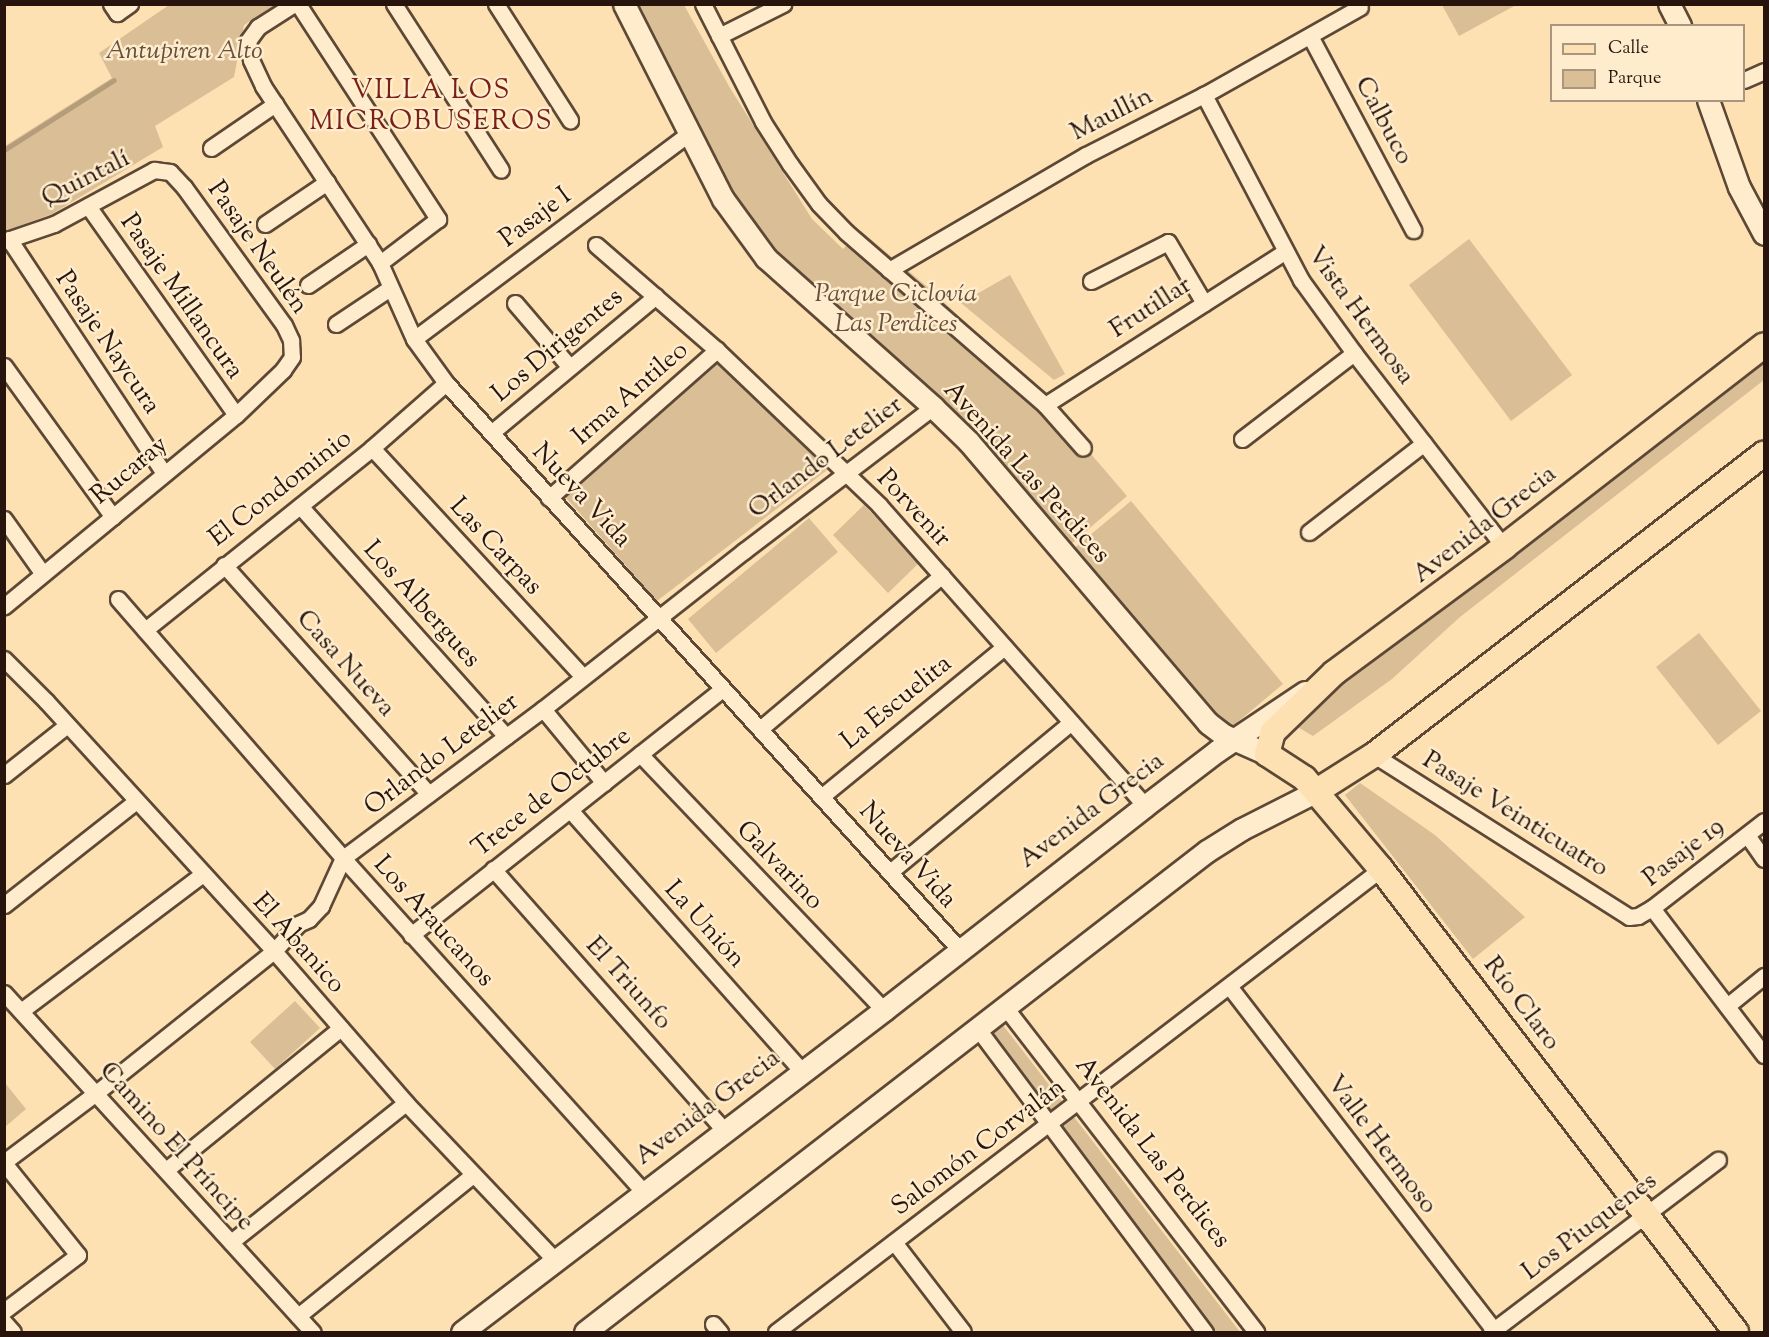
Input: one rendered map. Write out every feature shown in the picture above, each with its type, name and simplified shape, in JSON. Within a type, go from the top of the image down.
[{"type":"main road","name":"Avenida Las Perdices","points":[[624,4],[723,199],[766,258],[933,406],[968,441],[1194,709],[1214,729],[1234,740]]},
{"type":"main road","points":[[1709,102],[1739,187],[1764,234]]},
{"type":"main road","name":"Avenida Grecia","points":[[462,1332],[884,1010],[959,949],[1145,806],[1234,740],[1334,673],[1504,547],[1764,345]]},
{"type":"main road","points":[[585,1332],[1207,851],[1242,829],[1317,791],[1374,755],[1764,454]]},
{"type":"main road","points":[[1267,754],[1273,732],[1334,673]]},
{"type":"main road","name":"Río Claro","points":[[1234,740],[1267,754],[1296,771],[1317,791],[1382,869],[1736,1332]]},
{"type":"street","name":"Nueva Vida","points":[[296,4],[258,27],[248,41],[251,60],[275,104],[380,263],[414,339],[446,383],[959,949]]},
{"type":"street","points":[[296,4],[438,219],[380,263]]},
{"type":"street","points":[[394,4],[501,170]]},
{"type":"street","points":[[496,4],[570,120]]},
{"type":"street","points":[[703,4],[776,144],[804,184],[838,224],[1045,405],[1083,448]]},
{"type":"street","points":[[719,36],[783,4]]},
{"type":"street","name":"Maullín","points":[[889,270],[1117,137],[1204,95],[1360,8]]},
{"type":"street","name":"Calbuco","points":[[1311,36],[1413,230]]},
{"type":"street","points":[[1745,79],[1764,71]]},
{"type":"street","name":"Vista Hermosa","points":[[1204,95],[1284,252],[1301,280],[1354,353],[1504,547]]},
{"type":"street","points":[[211,148],[275,104]]},
{"type":"street","name":"Pasaje I","points":[[414,339],[688,134]]},
{"type":"street","name":"Quintalí","points":[[7,240],[54,224],[154,170],[170,172],[184,187]]},
{"type":"street","points":[[265,224],[327,182]]},
{"type":"street","name":"Pasaje Neulén","points":[[184,187],[284,325],[291,340],[292,357],[284,370]]},
{"type":"street","name":"Pasaje Millancura","points":[[88,206],[236,415]]},
{"type":"street","name":"Pasaje Naycura","points":[[7,240],[164,473]]},
{"type":"street","points":[[1091,281],[1168,242],[1204,303]]},
{"type":"street","points":[[308,285],[368,244]]},
{"type":"street","name":"Porvenir","points":[[596,245],[717,350],[879,505],[1145,806]]},
{"type":"street","name":"Frutillar","points":[[1045,405],[1284,252]]},
{"type":"street","points":[[336,324],[390,288]]},
{"type":"street","name":"Los Dirigentes","points":[[491,433],[656,296]]},
{"type":"street","points":[[515,303],[569,366]]},
{"type":"street","name":"Irma Antileo","points":[[549,498],[717,350]]},
{"type":"street","points":[[1242,439],[1354,353]]},
{"type":"street","points":[[4,366],[113,517]]},
{"type":"street","name":"Rucaray","points":[[4,606],[236,415],[284,370]]},
{"type":"street","name":"El Condominio","points":[[145,630],[372,448],[446,383]]},
{"type":"street","name":"Orlando Letelier","points":[[4,1163],[274,951],[298,924],[309,919],[321,906],[343,858],[543,709],[933,406]]},
{"type":"street","points":[[1309,532],[1424,443]]},
{"type":"street","name":"Las Carpas","points":[[372,448],[583,677]]},
{"type":"street","name":"Los Albergues","points":[[300,506],[506,736]]},
{"type":"street","points":[[4,519],[43,574]]},
{"type":"street","name":"Casa Nueva","points":[[224,565],[429,794]]},
{"type":"street","points":[[760,729],[942,575]]},
{"type":"street","name":"Los Araucanos","points":[[118,599],[411,935],[645,1193]]},
{"type":"street","name":"La Escuelita","points":[[821,797],[1004,647]]},
{"type":"street","name":"El Abanico","points":[[4,659],[274,951],[406,1103],[556,1261]]},
{"type":"street","name":"Trece de Octubre","points":[[411,935],[722,689]]},
{"type":"street","points":[[543,709],[604,783]]},
{"type":"street","points":[[890,872],[1071,722]]},
{"type":"street","points":[[4,775],[67,725]]},
{"type":"street","name":"Galvarino","points":[[640,754],[884,1010]]},
{"type":"street","name":"Pasaje Veinticuatro","points":[[1374,755],[1629,916]]},
{"type":"street","points":[[4,905],[136,801]]},
{"type":"street","name":"La Unión","points":[[570,810],[802,1072]]},
{"type":"street","name":"Pasaje 19","points":[[1629,916],[1638,916],[1652,908],[1764,821]]},
{"type":"street","points":[[1746,835],[1764,859]]},
{"type":"street","name":"El Triunfo","points":[[493,869],[725,1131]]},
{"type":"street","name":"Salomón Corvalán","points":[[776,1332],[1382,869]]},
{"type":"street","points":[[21,1011],[203,874]]},
{"type":"street","points":[[1652,908],[1764,1055]]},
{"type":"street","points":[[1727,1006],[1764,976]]},
{"type":"street","name":"Valle Hermoso","points":[[1229,986],[1493,1332]]},
{"type":"street","name":"Camino El Príncipe","points":[[4,993],[313,1332]]},
{"type":"street","name":"Avenida Las Perdices","points":[[1005,1007],[1256,1332]]},
{"type":"street","points":[[166,1170],[341,1028]]},
{"type":"street","points":[[978,1029],[1205,1332]]},
{"type":"street","points":[[231,1242],[406,1103]]},
{"type":"street","name":"Los Piuquenes","points":[[1493,1332],[1718,1160]]},
{"type":"street","points":[[4,1163],[78,1255],[4,1311]]},
{"type":"street","points":[[298,1316],[473,1175]]},
{"type":"street","points":[[894,1242],[963,1332]]},
{"type":"street","points":[[4,1322],[13,1332]]},
{"type":"green space","points":[[1516,4],[1459,36],[1442,5]]},
{"type":"green space","name":"Antupiren Alto","points":[[169,5],[275,5],[244,25],[234,77],[155,126],[163,147],[52,214],[5,231],[5,146],[112,78],[99,53]]},
{"type":"green space","name":"Parque Ciclovía Las Perdices","points":[[633,5],[684,5],[730,88],[812,219],[843,249],[861,231],[931,290],[1030,383],[1127,496],[1070,545],[782,263],[725,200]]},
{"type":"green space","points":[[1469,239],[1572,375],[1511,421],[1409,285]]},
{"type":"green space","points":[[1010,275],[1065,374],[1054,380],[961,303]]},
{"type":"green space","points":[[1764,360],[1764,380],[1460,617],[1392,679],[1313,736],[1294,725],[1297,714]]},
{"type":"green space","points":[[717,361],[827,470],[657,601],[561,492]]},
{"type":"green space","points":[[1131,501],[1283,684],[1228,730],[1072,550]]},
{"type":"green space","points":[[864,505],[919,563],[888,593],[833,535]]},
{"type":"green space","points":[[809,518],[838,552],[716,653],[688,619]]},
{"type":"green space","points":[[1699,633],[1761,711],[1718,745],[1656,667]]},
{"type":"green space","points":[[1360,783],[1435,835],[1525,917],[1473,959],[1345,795]]},
{"type":"green space","points":[[295,1001],[320,1028],[275,1069],[250,1042]]},
{"type":"green space","points":[[1002,1024],[1240,1332],[1214,1332],[984,1036]]},
{"type":"green space","points":[[5,1083],[26,1109],[4,1127]]},
{"type":"waterway","points":[[4,150],[114,80]]},
{"type":"district","name":"VILLA LOS MICROBUSEROS","points":[[431,106]]}]
